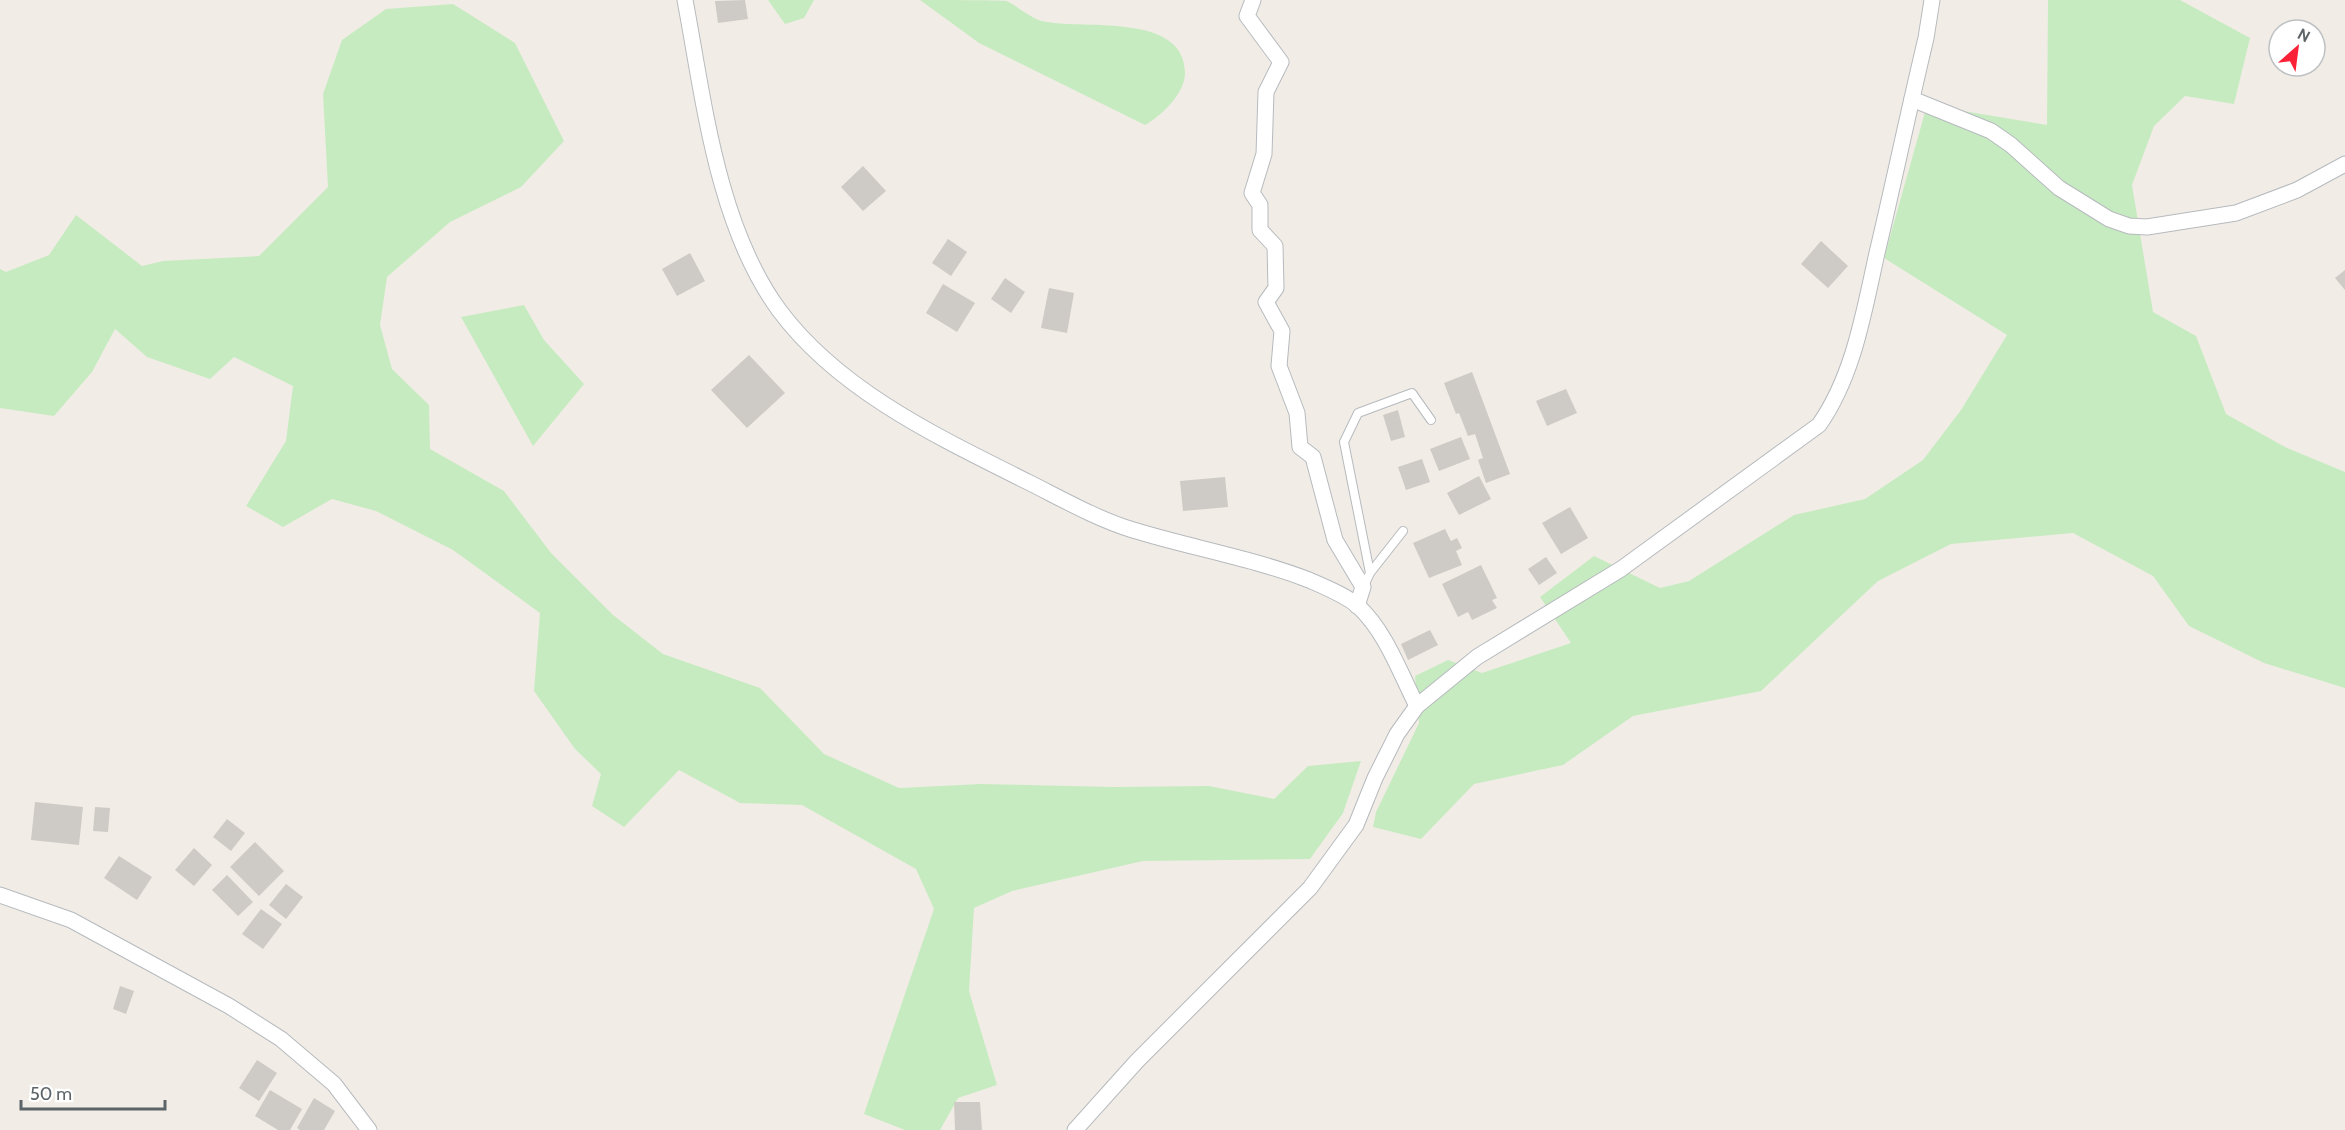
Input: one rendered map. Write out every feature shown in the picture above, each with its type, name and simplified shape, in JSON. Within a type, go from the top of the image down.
[{"type":"street","points":[[685,0],[712,148],[731,212],[757,272],[778,309],[808,344],[859,387],[998,467],[1082,510],[1132,530],[1214,550],[1290,573],[1328,588],[1358,606],[1386,644],[1417,706]]},
{"type":"street","points":[[1252,0],[1247,16],[1281,62],[1266,92],[1264,154],[1252,193],[1260,206],[1260,230],[1275,246],[1276,288],[1266,302],[1282,332],[1279,366],[1297,413],[1300,447],[1313,457],[1335,540],[1363,587],[1358,606]]},
{"type":"street","points":[[1075,1130],[1137,1061],[1310,888],[1356,825],[1397,734],[1417,706],[1477,657],[1621,568],[1819,425],[1831,408],[1846,375],[1864,314],[1932,0]]},
{"type":"street","points":[[1912,99],[1990,131],[2011,145],[2059,188],[2109,219],[2129,226],[2147,227],[2236,213],[2297,190],[2345,164]]},
{"type":"street","points":[[0,895],[71,920],[229,1006],[281,1039],[334,1084],[369,1130]]},
{"type":"lane","points":[[1370,573],[1344,442],[1358,412],[1412,393],[1431,420]]},
{"type":"lane","points":[[1363,587],[1370,573],[1403,531]]},
{"type":"green space","points":[[768,0],[814,0],[804,18],[785,24]]},
{"type":"green space","points":[[920,0],[1007,1],[1041,21],[1108,25],[1152,32],[1169,41],[1181,54],[1185,73],[1184,81],[1171,104],[1145,125],[979,43]]},
{"type":"green space","points":[[2048,0],[2180,0],[2250,38],[2234,104],[2185,96],[2154,126],[2132,185],[2153,312],[2196,336],[2226,414],[2285,447],[2345,472],[2345,688],[2264,663],[2189,626],[2153,576],[2073,533],[1951,544],[1878,581],[1761,691],[1633,716],[1563,765],[1474,784],[1421,839],[1373,827],[1376,812],[1419,723],[1415,676],[1448,660],[1482,673],[1571,643],[1540,597],[1594,556],[1660,588],[1689,581],[1794,515],[1865,499],[1923,460],[1961,410],[2007,335],[1884,258],[1927,105],[2047,125]]},
{"type":"green space","points":[[453,4],[515,43],[564,141],[521,187],[450,222],[387,277],[380,325],[392,369],[429,405],[430,449],[504,491],[551,553],[613,615],[663,654],[760,688],[824,754],[899,788],[981,784],[1113,787],[1209,786],[1274,799],[1308,766],[1361,761],[1343,813],[1310,859],[1143,861],[1012,891],[974,908],[969,991],[997,1085],[958,1098],[940,1130],[905,1130],[864,1114],[934,909],[916,869],[802,805],[740,803],[679,770],[624,827],[592,806],[601,774],[575,749],[534,691],[540,613],[453,550],[376,511],[332,499],[283,527],[246,506],[286,441],[293,386],[234,357],[210,379],[147,357],[115,329],[92,372],[54,416],[0,408],[0,269],[6,272],[49,255],[76,215],[142,266],[163,261],[259,256],[328,187],[323,94],[342,40],[386,9]]},
{"type":"green space","points":[[524,305],[544,340],[584,384],[533,446],[461,317]]},
{"type":"building","points":[[745,0],[748,19],[718,23],[715,1]]},
{"type":"building","points":[[863,166],[886,191],[863,211],[841,187]]},
{"type":"building","points":[[948,239],[967,252],[951,276],[932,263]]},
{"type":"building","points":[[1821,241],[1848,266],[1828,288],[1801,264]]},
{"type":"building","points":[[690,253],[705,281],[677,296],[662,269]]},
{"type":"building","points":[[2345,270],[2345,290],[2335,278]]},
{"type":"building","points":[[1005,278],[1025,292],[1011,313],[991,299]]},
{"type":"building","points":[[943,284],[975,303],[957,332],[926,313]]},
{"type":"building","points":[[1049,288],[1074,293],[1067,333],[1041,328]]},
{"type":"building","points":[[749,355],[785,393],[747,428],[711,390]]},
{"type":"building","points":[[1472,372],[1510,474],[1486,483],[1478,460],[1483,458],[1475,434],[1468,436],[1459,413],[1456,414],[1444,383]]},
{"type":"building","points":[[1566,389],[1577,413],[1547,426],[1536,401]]},
{"type":"building","points":[[1398,410],[1405,437],[1391,441],[1383,415]]},
{"type":"building","points":[[1461,437],[1470,459],[1439,471],[1430,449]]},
{"type":"building","points":[[1422,459],[1430,482],[1406,490],[1398,467]]},
{"type":"building","points":[[1479,476],[1491,499],[1459,515],[1447,493]]},
{"type":"building","points":[[1225,477],[1228,507],[1183,511],[1180,481]]},
{"type":"building","points":[[1570,507],[1588,538],[1561,554],[1542,523]]},
{"type":"building","points":[[1445,529],[1451,541],[1457,538],[1462,548],[1456,551],[1462,565],[1429,578],[1413,543]]},
{"type":"building","points":[[1546,557],[1557,573],[1539,585],[1528,569]]},
{"type":"building","points":[[1481,565],[1497,598],[1492,600],[1497,608],[1472,620],[1468,612],[1458,617],[1442,584]]},
{"type":"building","points":[[1430,630],[1438,645],[1408,660],[1401,644]]},
{"type":"building","points":[[35,802],[83,807],[79,845],[31,840]]},
{"type":"building","points":[[95,807],[110,808],[108,832],[93,831]]},
{"type":"building","points":[[227,819],[245,833],[231,851],[213,837]]},
{"type":"building","points":[[255,842],[284,871],[259,896],[230,867]]},
{"type":"building","points":[[194,848],[212,865],[194,886],[175,870]]},
{"type":"building","points":[[119,856],[152,877],[137,900],[104,878]]},
{"type":"building","points":[[227,875],[253,902],[238,916],[212,890]]},
{"type":"building","points":[[286,884],[303,897],[286,919],[269,905]]},
{"type":"building","points":[[261,909],[282,924],[263,949],[242,934]]},
{"type":"building","points":[[120,986],[134,991],[126,1014],[113,1009]]},
{"type":"building","points":[[257,1060],[277,1073],[259,1101],[239,1088]]},
{"type":"building","points":[[270,1090],[302,1109],[290,1130],[278,1130],[255,1116]]},
{"type":"building","points":[[314,1098],[335,1111],[324,1130],[300,1130],[297,1128]]},
{"type":"building","points":[[954,1102],[980,1102],[982,1130],[955,1130]]}]
